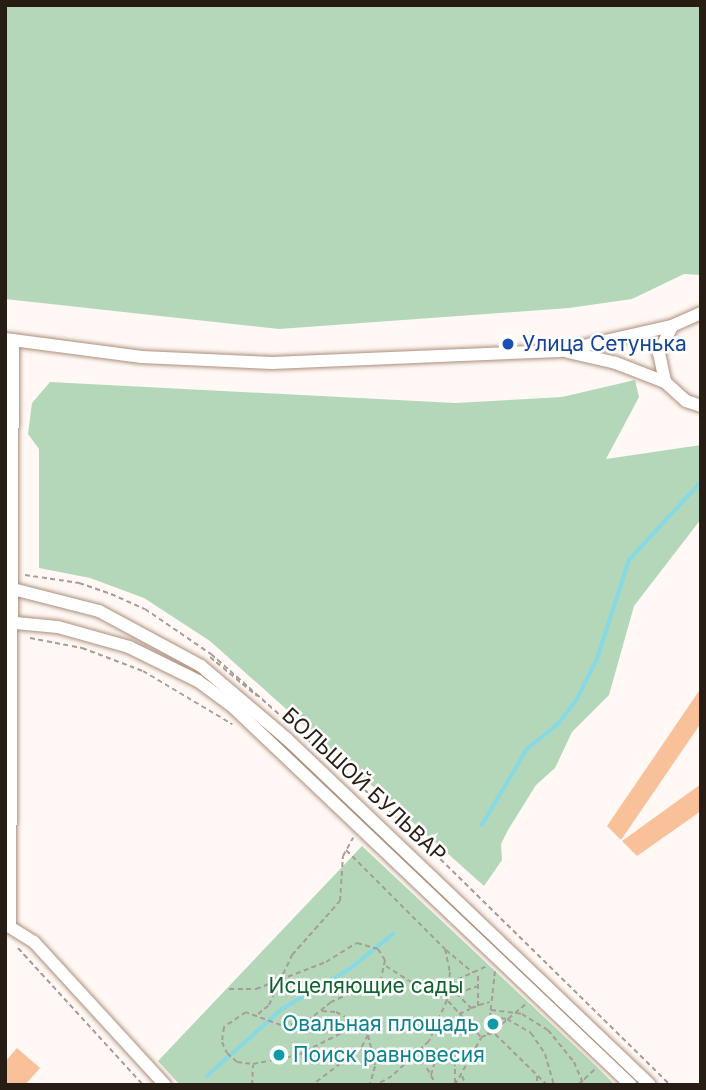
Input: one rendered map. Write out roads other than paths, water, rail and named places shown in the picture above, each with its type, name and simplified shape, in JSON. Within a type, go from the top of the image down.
[{"type":"street","points":[[164,1085],[34,942],[8,925],[9,339],[142,357],[271,363],[561,351],[672,327],[701,313]]},
{"type":"street","points":[[665,382],[659,353],[672,327]]},
{"type":"street","points":[[561,351],[616,363],[665,382],[685,401],[701,406]]},
{"type":"street","name":"БОЛЬШОЙ БУЛЬВАР","points":[[8,587],[59,597],[133,627],[201,666],[236,693],[650,1085]]},
{"type":"street","name":"БОЛЬШОЙ БУЛЬВАР","points":[[9,626],[58,627],[129,647],[175,668],[232,706],[631,1085]]},
{"type":"waterway","points":[[482,825],[527,749],[557,725],[577,699],[597,659],[629,560],[701,482]]},
{"type":"waterway","points":[[207,1076],[282,1009],[351,968],[393,934]]},
{"type":"place","name":"Улица Сетунька","points":[[508,344]]},
{"type":"place","name":"Овальная площадь","points":[[493,1024]]},
{"type":"place","name":"Поиск равновесия","points":[[279,1055]]},
{"type":"park label","name":"Исцеляющие сады","points":[[366,986]]}]
